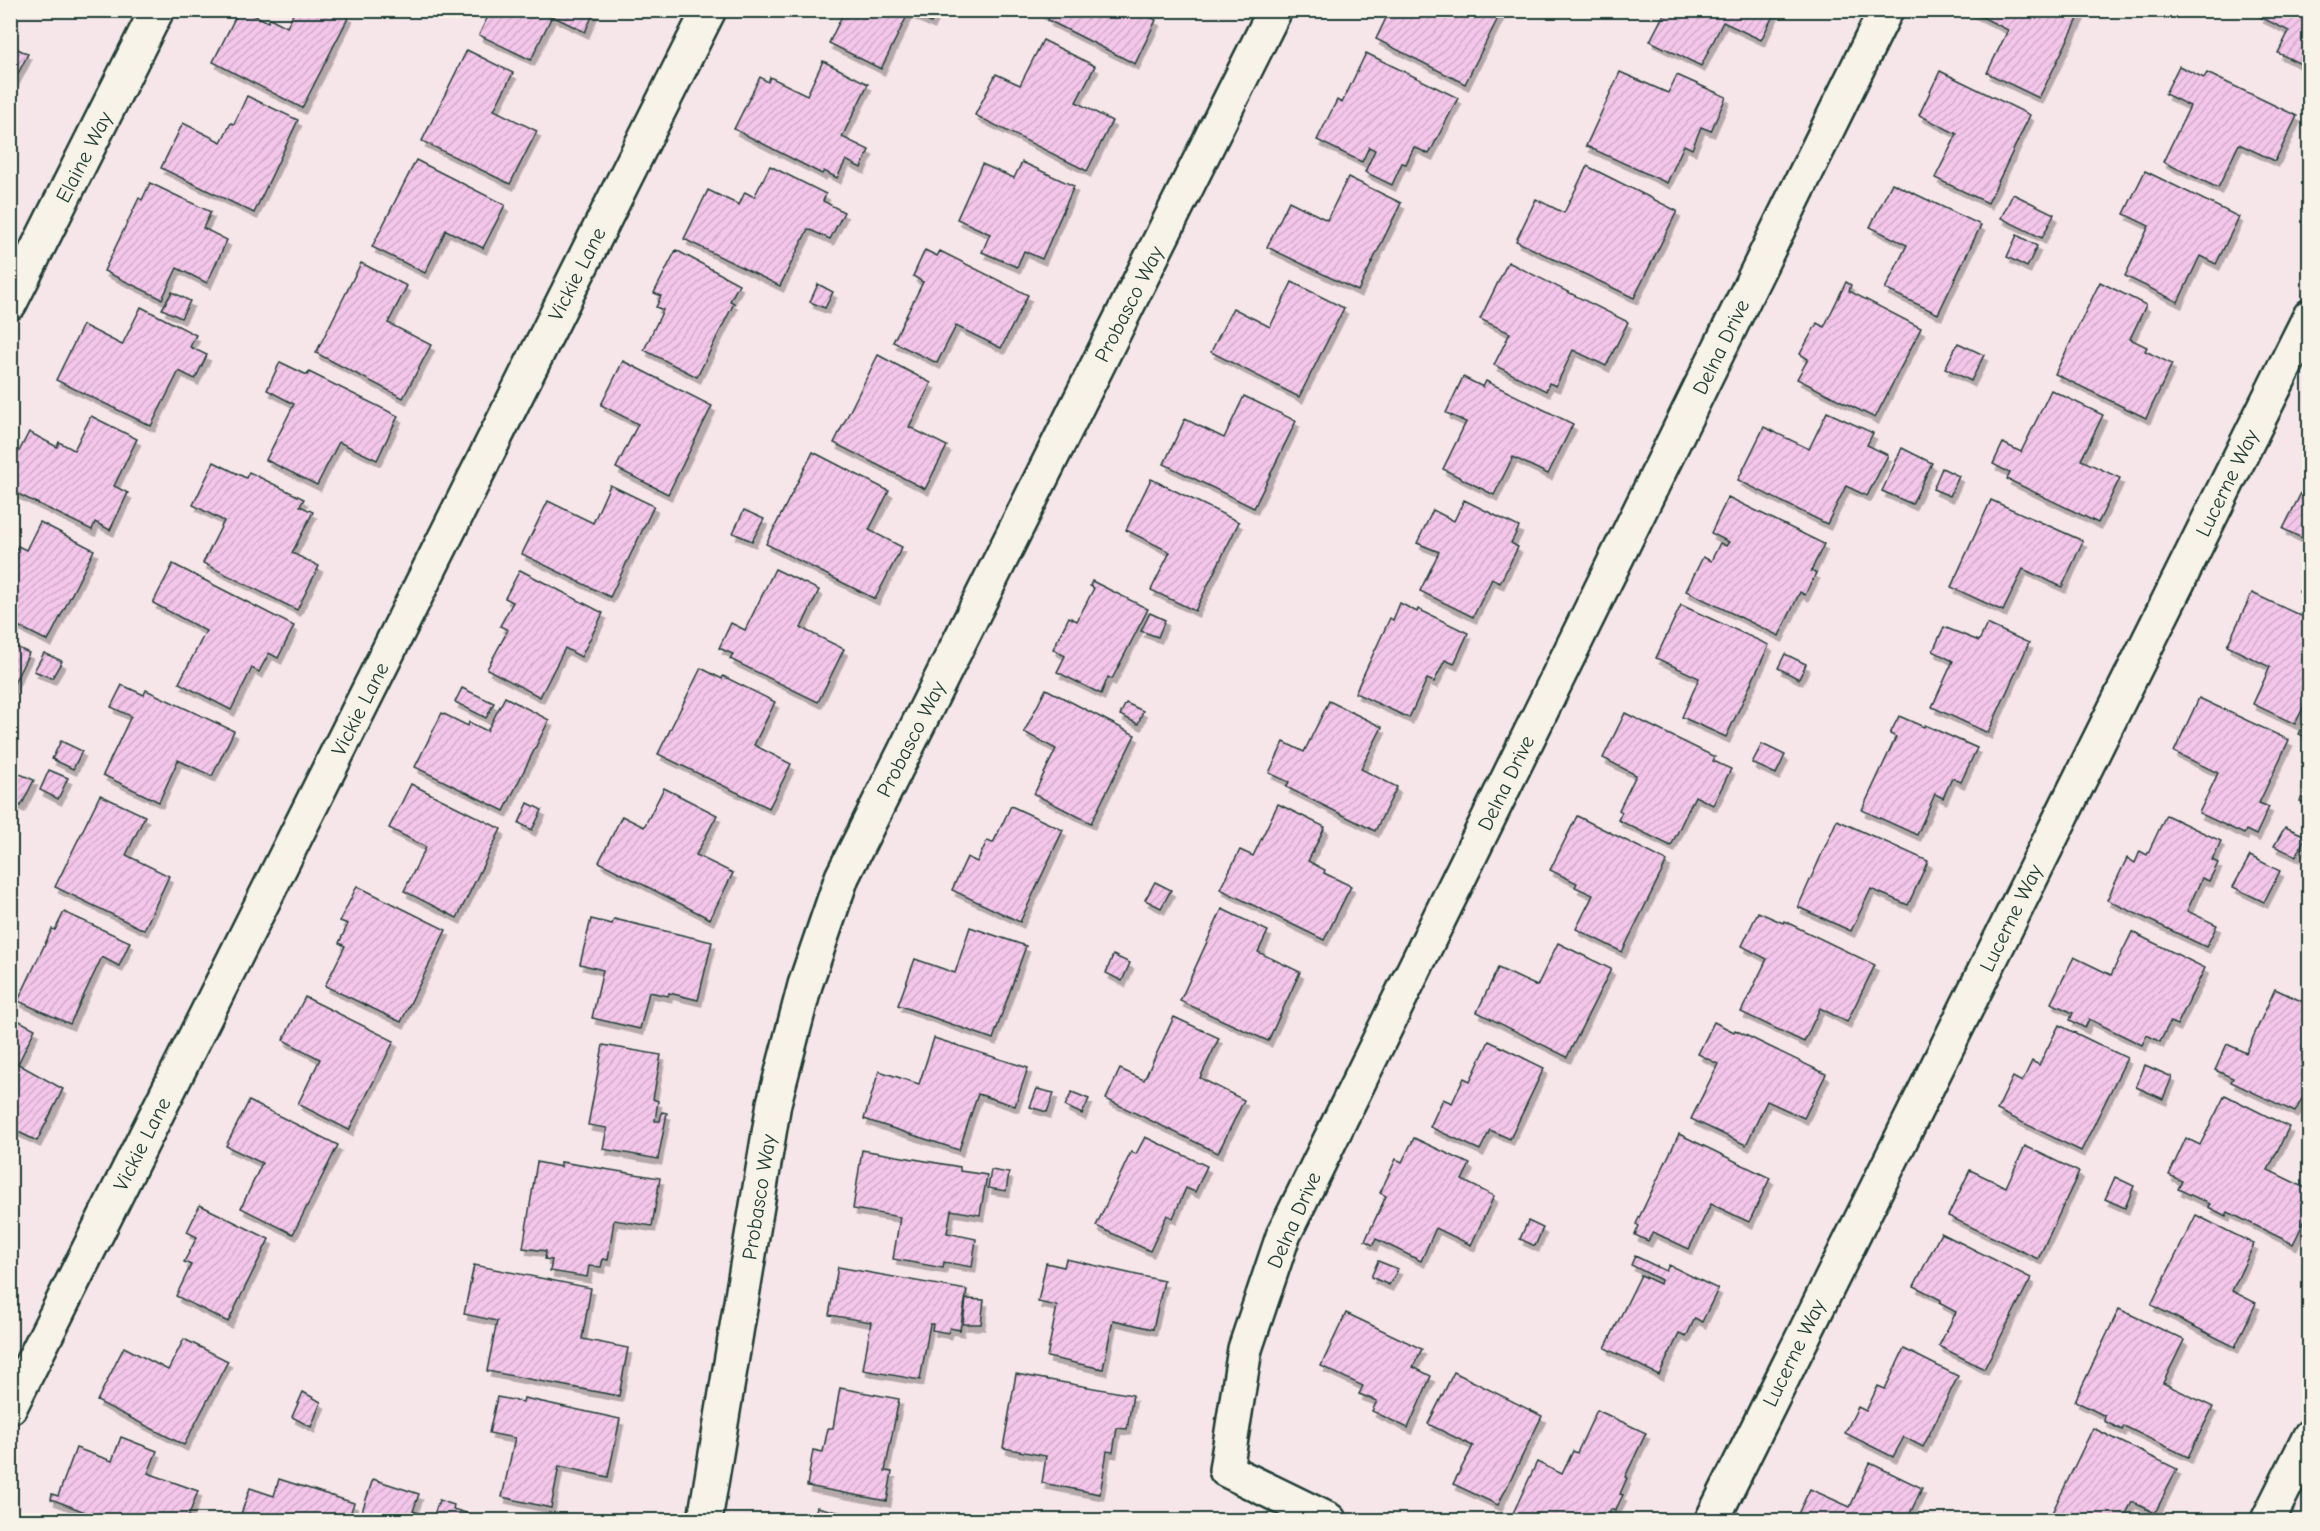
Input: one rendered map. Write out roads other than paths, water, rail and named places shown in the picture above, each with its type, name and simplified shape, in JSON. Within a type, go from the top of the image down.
[{"type":"street","name":"Elaine Way","points":[[10,303],[157,10]]},
{"type":"street","name":"Vickie Lane","points":[[10,1407],[709,10]]},
{"type":"street","name":"Probasco Way","points":[[705,1521],[774,1103],[805,985],[842,877],[1275,10]]},
{"type":"street","name":"Delna Drive","points":[[1329,1521],[1226,1470],[1245,1349],[1283,1236],[1886,10]]},
{"type":"street","name":"Lucerne Way","points":[[1712,1521],[2310,316]]},
{"type":"street","points":[[2268,1521],[2310,1436]]}]
